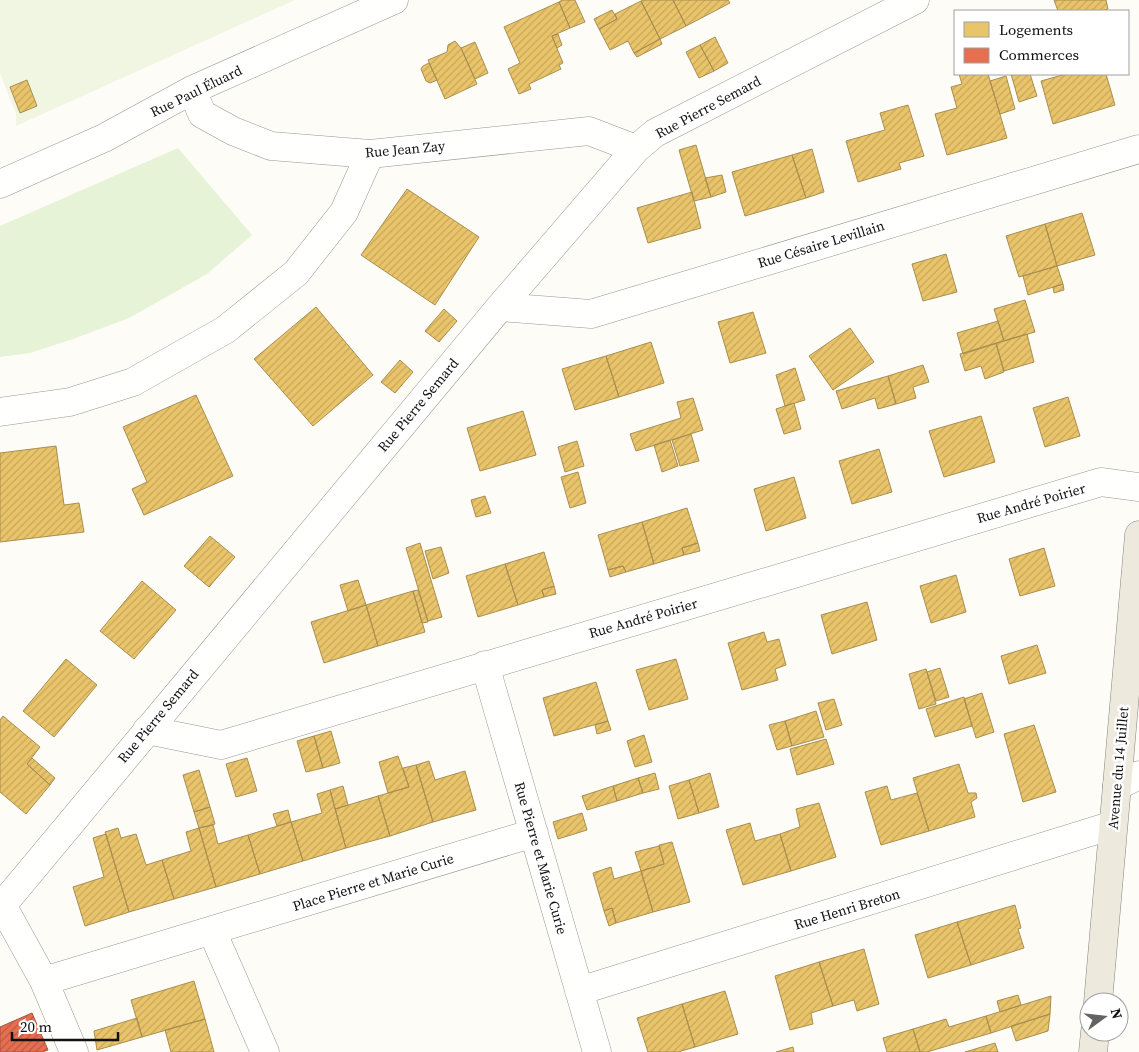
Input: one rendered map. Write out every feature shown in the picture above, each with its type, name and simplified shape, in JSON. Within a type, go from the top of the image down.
[{"type":"main road","name":"Avenue du 14 Juillet","points":[[1099,992],[1113,825],[1128,780],[1139,535]]},
{"type":"street","name":"Rue Paul Éluard","points":[[0,184],[104,138],[192,90],[394,0]]},
{"type":"street","name":"Rue Pierre Semard","points":[[1,905],[500,307],[636,149],[655,133],[915,0]]},
{"type":"street","name":"Rue Jean Zay","points":[[192,90],[202,114],[233,131],[271,146],[370,154],[589,131],[636,149]]},
{"type":"street","name":"Rue Césaire Levillain","points":[[500,307],[591,314],[1139,149]]},
{"type":"street","points":[[0,412],[70,402],[132,382],[225,330],[296,273],[344,212],[370,154]]},
{"type":"street","name":"Rue André Poirier","points":[[147,730],[220,745],[1101,482],[1139,487]]},
{"type":"street","name":"Rue Pierre et Marie Curie","points":[[485,665],[597,1052]]},
{"type":"street","name":"Rue Henri Breton","points":[[579,991],[1113,825]]},
{"type":"street","name":"Place Pierre et Marie Curie","points":[[44,981],[534,833]]},
{"type":"street","points":[[1,905],[44,981],[74,1052]]},
{"type":"street","points":[[212,931],[265,1052]]},
{"type":"green space","points":[[0,0],[295,0],[16,126],[16,114],[0,73]]},
{"type":"green space","points":[[178,148],[252,235],[207,274],[129,318],[30,353],[0,357],[0,226]]},
{"type":"building: Logements","points":[[562,0],[575,0],[585,22],[570,28],[559,2]]},
{"type":"building: Logements","points":[[673,0],[686,26],[660,39],[641,1]]},
{"type":"building: Logements","points":[[673,0],[728,0],[730,3],[686,26]]},
{"type":"building: Logements","points":[[1054,0],[1106,0],[1108,9],[1105,10],[1058,10]]},
{"type":"building: Logements","points":[[641,1],[660,39],[634,53],[628,41],[610,50],[599,29],[617,19],[615,14]]},
{"type":"building: Logements","points":[[559,2],[570,28],[552,36],[563,63],[559,65],[561,69],[529,84],[531,89],[519,94],[508,69],[520,63],[504,27]]},
{"type":"building: Logements","points":[[612,10],[617,19],[599,29],[594,19]]},
{"type":"building: Logements","points":[[558,34],[562,45],[557,48],[552,36]]},
{"type":"building: Logements","points":[[715,37],[728,63],[714,71],[700,45]]},
{"type":"building: Logements","points":[[660,39],[662,44],[637,57],[634,53]]},
{"type":"building: Logements","points":[[455,41],[461,48],[477,84],[445,99],[428,60],[447,52],[448,45]]},
{"type":"building: Logements","points":[[475,42],[488,73],[475,79],[461,48]]},
{"type":"building: Logements","points":[[700,45],[714,71],[699,78],[686,52]]},
{"type":"building: Logements","points":[[429,63],[437,80],[430,83],[426,81],[421,69]]},
{"type":"building: Logements","points":[[959,75],[988,75],[1007,138],[947,155],[935,114],[957,108],[951,87],[962,84]]},
{"type":"building: Logements","points":[[1011,75],[1030,75],[1037,96],[1019,102]]},
{"type":"building: Logements","points":[[1062,75],[1106,75],[1115,105],[1053,124],[1041,81]]},
{"type":"building: Logements","points":[[1006,76],[1015,109],[1000,114],[990,81]]},
{"type":"building: Logements","points":[[27,80],[37,106],[20,113],[10,87]]},
{"type":"building: Logements","points":[[908,105],[924,156],[899,163],[901,169],[858,182],[846,141],[885,130],[880,113]]},
{"type":"building: Logements","points":[[696,145],[711,197],[694,201],[679,150]]},
{"type":"building: Logements","points":[[812,149],[824,192],[806,198],[792,155]]},
{"type":"building: Logements","points":[[792,155],[806,198],[745,216],[732,172]]},
{"type":"building: Logements","points":[[722,175],[726,192],[711,197],[705,178]]},
{"type":"building: Logements","points":[[407,189],[479,237],[435,305],[361,255]]},
{"type":"building: Logements","points":[[692,192],[701,228],[648,243],[637,208]]},
{"type":"building: Logements","points":[[1082,213],[1095,255],[1057,266],[1045,224]]},
{"type":"building: Logements","points":[[1045,224],[1057,266],[1019,277],[1006,236]]},
{"type":"building: Logements","points":[[946,254],[957,292],[923,301],[912,264]]},
{"type":"building: Logements","points":[[1057,266],[1063,284],[1028,295],[1023,276]]},
{"type":"building: Logements","points":[[1063,284],[1064,290],[1054,293],[1053,287]]},
{"type":"building: Logements","points":[[1025,300],[1035,332],[1004,341],[994,309]]},
{"type":"building: Logements","points":[[316,307],[373,375],[313,426],[254,359]]},
{"type":"building: Logements","points":[[444,309],[457,321],[439,342],[425,331]]},
{"type":"building: Logements","points":[[753,312],[766,353],[730,363],[718,322]]},
{"type":"building: Logements","points":[[998,321],[1004,341],[963,354],[957,333]]},
{"type":"building: Logements","points":[[850,328],[874,362],[833,390],[809,356]]},
{"type":"building: Logements","points":[[1027,334],[1034,362],[1004,371],[996,343]]},
{"type":"building: Logements","points":[[651,342],[664,383],[619,397],[606,356]]},
{"type":"building: Logements","points":[[996,343],[1004,372],[985,379],[981,366],[965,371],[960,354]]},
{"type":"building: Logements","points":[[606,356],[619,397],[575,410],[562,369]]},
{"type":"building: Logements","points":[[400,360],[413,372],[395,393],[381,382]]},
{"type":"building: Logements","points":[[923,365],[929,382],[913,387],[916,398],[896,404],[888,376]]},
{"type":"building: Logements","points":[[795,368],[805,400],[785,406],[776,375]]},
{"type":"building: Logements","points":[[888,376],[896,404],[878,409],[875,398],[842,409],[836,391]]},
{"type":"building: Logements","points":[[196,395],[233,476],[144,515],[132,489],[147,482],[123,427]]},
{"type":"building: Logements","points":[[1068,397],[1080,436],[1045,447],[1033,408]]},
{"type":"building: Logements","points":[[693,398],[703,430],[636,451],[630,434],[681,418],[677,402]]},
{"type":"building: Logements","points":[[794,403],[801,429],[784,434],[776,409]]},
{"type":"building: Logements","points":[[523,411],[536,455],[480,471],[467,428]]},
{"type":"building: Logements","points":[[981,416],[995,462],[944,477],[929,431]]},
{"type":"building: Logements","points":[[691,434],[699,461],[680,466],[672,440]]},
{"type":"building: Logements","points":[[670,440],[678,466],[662,472],[654,445]]},
{"type":"building: Logements","points":[[577,441],[584,466],[565,472],[558,447]]},
{"type":"building: Logements","points":[[56,446],[64,505],[79,503],[84,532],[0,542],[0,453]]},
{"type":"building: Logements","points":[[879,449],[892,492],[852,504],[839,461]]},
{"type":"building: Logements","points":[[578,472],[586,503],[570,508],[561,477]]},
{"type":"building: Logements","points":[[794,477],[806,518],[766,531],[754,489]]},
{"type":"building: Logements","points":[[485,496],[491,513],[476,517],[471,500]]},
{"type":"building: Logements","points":[[687,508],[698,543],[682,548],[684,555],[654,564],[642,522]]},
{"type":"building: Logements","points":[[642,522],[654,564],[626,572],[623,566],[608,570],[598,535]]},
{"type":"building: Logements","points":[[210,536],[235,557],[209,587],[184,566]]},
{"type":"building: Logements","points":[[420,543],[442,617],[428,621],[406,548]]},
{"type":"building: Logements","points":[[698,543],[700,551],[684,555],[682,548]]},
{"type":"building: Logements","points":[[441,547],[449,573],[433,579],[425,551]]},
{"type":"building: Logements","points":[[1044,548],[1055,586],[1020,596],[1009,559]]},
{"type":"building: Logements","points":[[544,552],[554,586],[542,590],[544,597],[518,605],[505,564]]},
{"type":"building: Logements","points":[[505,564],[518,605],[478,617],[466,576]]},
{"type":"building: Logements","points":[[623,566],[626,572],[610,577],[608,570]]},
{"type":"building: Logements","points":[[956,575],[966,612],[931,623],[920,586]]},
{"type":"building: Logements","points":[[358,580],[366,605],[348,611],[340,585]]},
{"type":"building: Logements","points":[[142,581],[176,610],[134,659],[100,631]]},
{"type":"building: Logements","points":[[554,586],[556,594],[544,597],[542,590]]},
{"type":"building: Logements","points":[[418,590],[428,622],[422,623],[413,591]]},
{"type":"building: Logements","points":[[413,591],[425,632],[378,646],[366,605]]},
{"type":"building: Logements","points":[[867,602],[877,640],[832,654],[821,615]]},
{"type":"building: Logements","points":[[366,605],[378,646],[324,663],[311,622]]},
{"type":"building: Logements","points":[[764,632],[767,642],[779,639],[786,665],[775,669],[778,680],[742,690],[728,643]]},
{"type":"building: Logements","points":[[1037,645],[1046,673],[1009,684],[1001,656]]},
{"type":"building: Logements","points":[[66,659],[97,685],[54,737],[23,711]]},
{"type":"building: Logements","points":[[676,659],[688,699],[649,710],[636,670]]},
{"type":"building: Logements","points":[[940,668],[949,697],[936,701],[927,672]]},
{"type":"building: Logements","points":[[926,669],[936,704],[919,709],[909,674]]},
{"type":"building: Logements","points":[[596,682],[608,721],[554,736],[543,698]]},
{"type":"building: Logements","points":[[982,693],[994,732],[976,738],[964,699]]},
{"type":"building: Logements","points":[[964,697],[972,726],[935,737],[926,709]]},
{"type":"building: Logements","points":[[834,699],[842,725],[826,730],[818,703]]},
{"type":"building: Logements","points":[[816,711],[824,737],[792,746],[785,721]]},
{"type":"building: Logements","points":[[3,716],[40,747],[27,764],[50,785],[26,814],[0,792],[0,720]]},
{"type":"building: Logements","points":[[608,721],[611,730],[597,734],[595,725]]},
{"type":"building: Logements","points":[[785,721],[792,746],[777,750],[769,725]]},
{"type":"building: Logements","points":[[1034,725],[1056,792],[1023,802],[1004,734]]},
{"type":"building: Logements","points":[[331,731],[340,763],[323,768],[314,736]]},
{"type":"building: Logements","points":[[644,735],[652,762],[635,767],[627,741]]},
{"type":"building: Logements","points":[[314,736],[323,768],[306,772],[297,741]]},
{"type":"building: Logements","points":[[826,739],[834,764],[797,775],[790,749]]},
{"type":"building: Logements","points":[[398,756],[409,787],[388,793],[379,762]]},
{"type":"building: Logements","points":[[32,758],[55,778],[50,785],[27,764]]},
{"type":"building: Logements","points":[[247,758],[257,791],[236,797],[226,764]]},
{"type":"building: Logements","points":[[429,761],[435,780],[465,771],[476,810],[433,822],[416,765]]},
{"type":"building: Logements","points":[[959,764],[968,793],[976,793],[977,798],[971,802],[975,817],[929,831],[913,778]]},
{"type":"building: Logements","points":[[416,765],[433,822],[390,836],[378,796],[409,787],[403,768]]},
{"type":"building: Logements","points":[[199,770],[210,807],[194,812],[183,775]]},
{"type":"building: Logements","points":[[655,773],[659,789],[643,793],[638,778]]},
{"type":"building: Logements","points":[[710,773],[719,807],[699,813],[689,780]]},
{"type":"building: Logements","points":[[638,778],[643,793],[617,801],[613,786]]},
{"type":"building: Logements","points":[[689,780],[699,813],[678,819],[669,786]]},
{"type":"building: Logements","points":[[343,786],[348,805],[335,809],[330,790]]},
{"type":"building: Logements","points":[[613,786],[617,801],[587,810],[582,796]]},
{"type":"building: Logements","points":[[887,786],[891,800],[917,793],[929,831],[881,845],[865,792]]},
{"type":"building: Logements","points":[[330,790],[346,848],[303,861],[291,822],[322,813],[317,794]]},
{"type":"building: Logements","points":[[378,796],[390,836],[346,848],[335,809]]},
{"type":"building: Logements","points":[[819,803],[836,857],[791,871],[780,834],[800,827],[796,809]]},
{"type":"building: Logements","points":[[210,807],[215,824],[199,828],[194,812]]},
{"type":"building: Logements","points":[[288,810],[291,822],[277,826],[273,814]]},
{"type":"building: Logements","points":[[582,813],[587,830],[558,839],[553,822]]},
{"type":"building: Logements","points":[[291,822],[303,861],[260,874],[248,835]]},
{"type":"building: Logements","points":[[750,823],[755,841],[780,834],[791,871],[743,885],[726,830]]},
{"type":"building: Logements","points":[[213,825],[218,844],[248,835],[260,874],[216,887],[199,828]]},
{"type":"building: Logements","points":[[118,828],[121,838],[136,834],[146,865],[162,860],[174,899],[129,912],[105,832]]},
{"type":"building: Logements","points":[[199,828],[216,887],[174,899],[162,860],[191,851],[186,832]]},
{"type":"building: Logements","points":[[106,834],[129,912],[85,926],[73,887],[104,877],[93,838]]},
{"type":"building: Logements","points":[[672,842],[690,902],[653,912],[641,871],[664,864],[659,845]]},
{"type":"building: Logements","points":[[659,846],[664,864],[641,871],[635,852]]},
{"type":"building: Logements","points":[[611,867],[614,879],[641,871],[653,912],[616,923],[612,908],[604,911],[593,873]]},
{"type":"building: Logements","points":[[1015,905],[1021,928],[1018,929],[1024,948],[971,965],[957,922]]},
{"type":"building: Logements","points":[[612,908],[616,923],[609,926],[604,911]]},
{"type":"building: Logements","points":[[957,922],[971,965],[928,978],[915,935]]},
{"type":"building: Logements","points":[[864,949],[879,1004],[857,1011],[854,1000],[833,1006],[819,962]]},
{"type":"building: Logements","points":[[819,962],[833,1006],[811,1013],[813,1024],[790,1030],[775,976]]},
{"type":"building: Logements","points":[[194,981],[205,1019],[142,1037],[131,1000]]},
{"type":"building: Logements","points":[[725,991],[738,1034],[695,1047],[682,1004]]},
{"type":"building: Logements","points":[[1018,995],[1021,1005],[1000,1012],[997,1001]]},
{"type":"building: Logements","points":[[1051,996],[1050,1014],[991,1033],[986,1016]]},
{"type":"building: Logements","points":[[682,1004],[695,1047],[678,1052],[648,1052],[637,1018]]},
{"type":"building: Logements","points":[[1050,1014],[1048,1031],[1016,1041],[1011,1026]]},
{"type":"building: Logements","points":[[986,1016],[991,1033],[927,1052],[920,1052],[913,1029],[946,1019],[949,1027]]},
{"type":"building: Logements","points":[[137,1018],[142,1037],[97,1050],[94,1031]]},
{"type":"building: Logements","points":[[205,1019],[214,1052],[171,1052],[165,1030]]},
{"type":"building: Logements","points":[[913,1029],[920,1052],[887,1052],[883,1038]]},
{"type":"building: Logements","points":[[995,1043],[998,1052],[965,1052]]},
{"type":"building: Logements","points":[[793,1047],[794,1052],[776,1052]]},
{"type":"building: Commerces","points":[[32,1013],[48,1050],[42,1052],[0,1052],[0,1027]]}]
